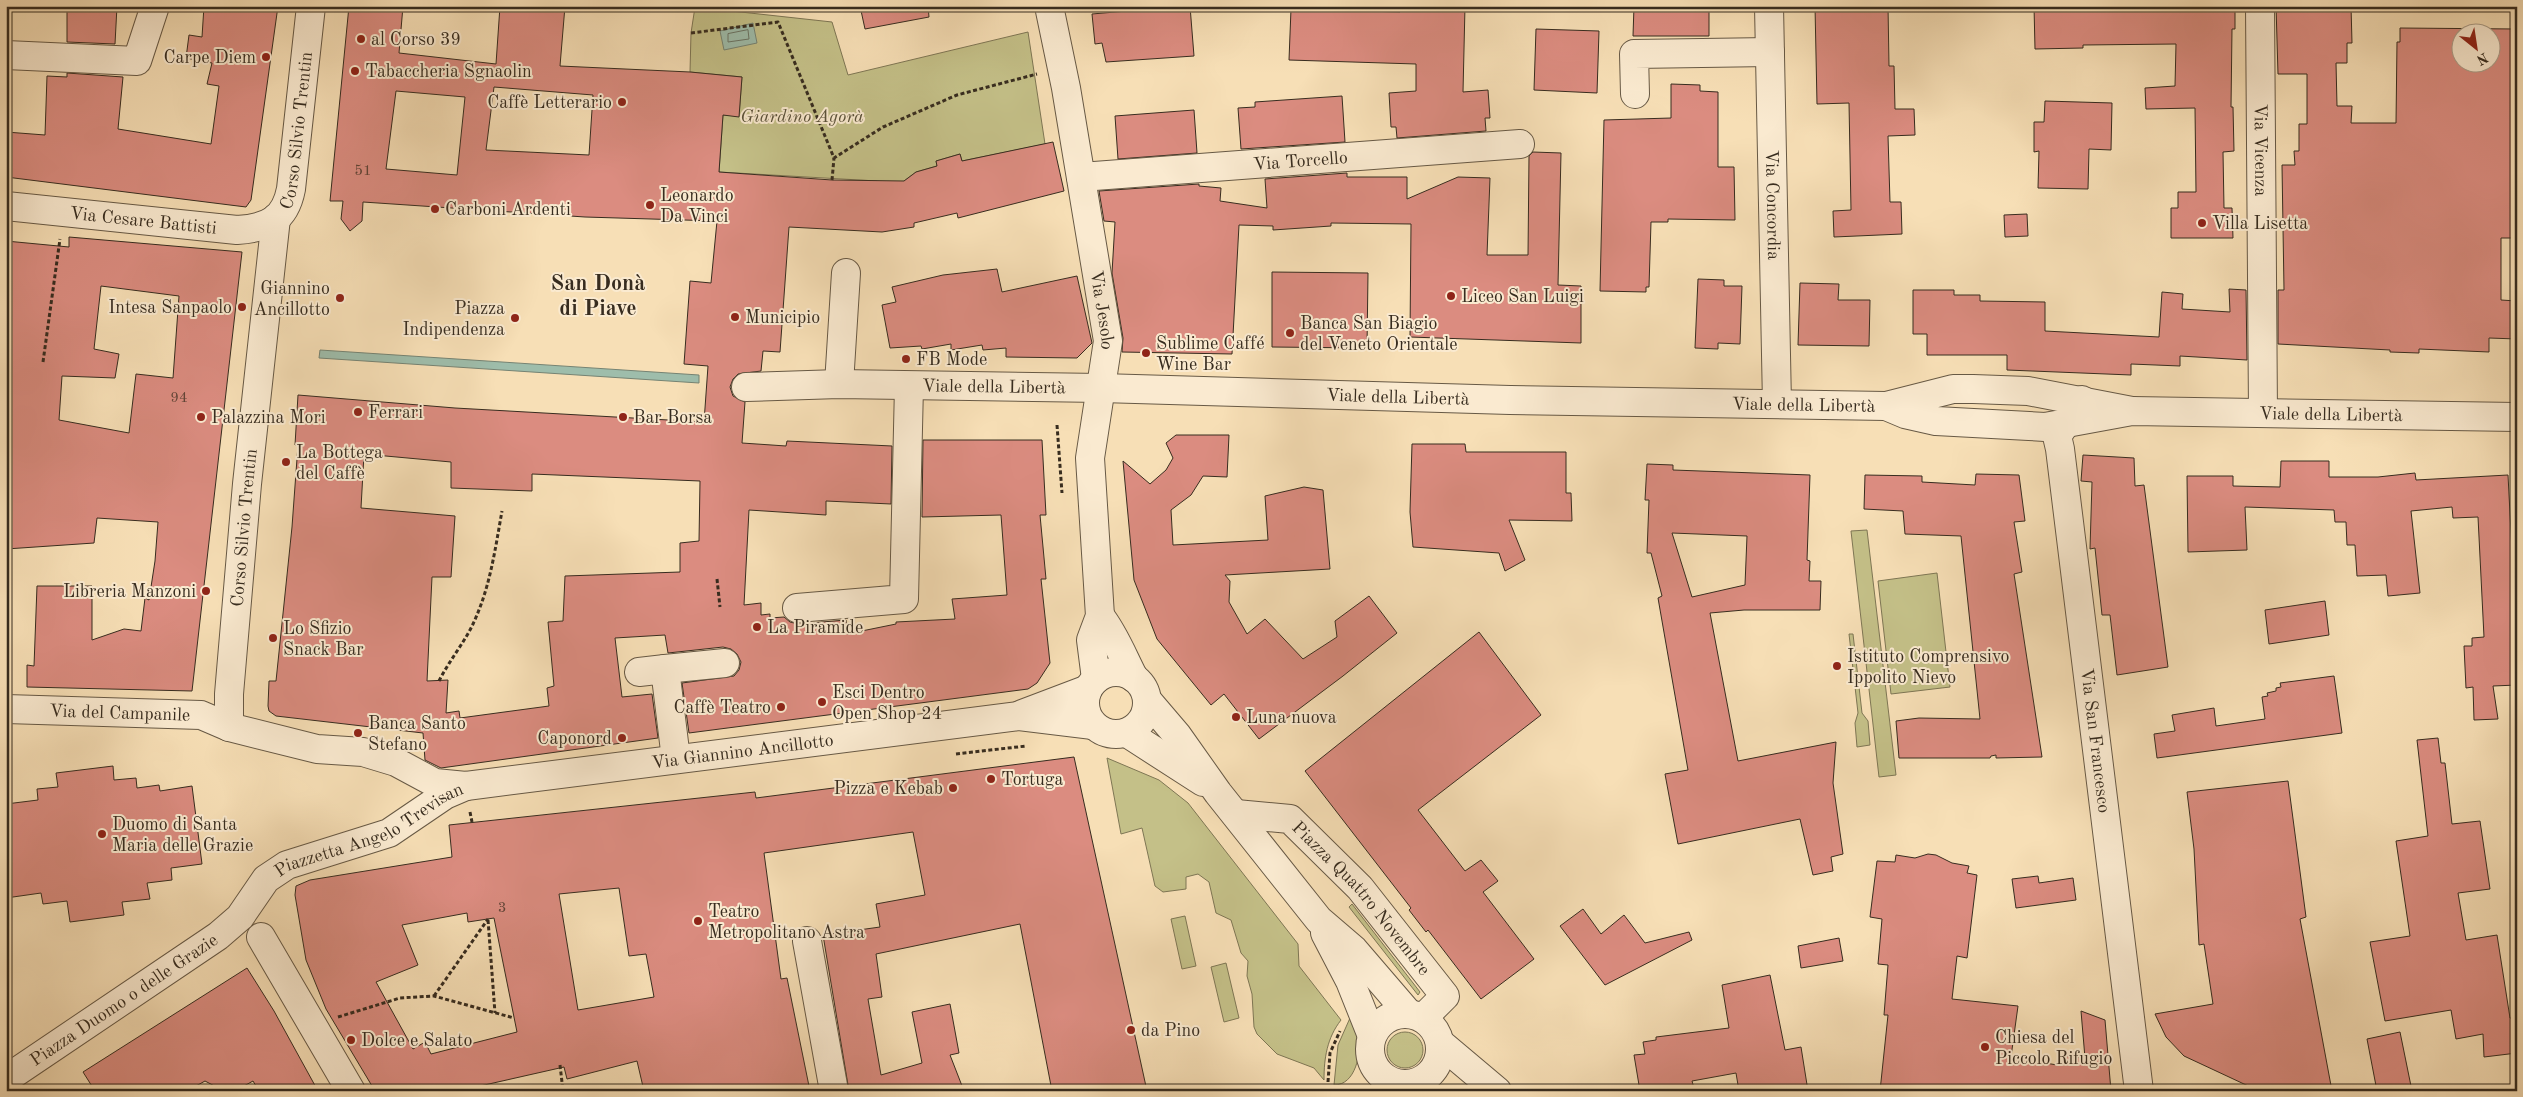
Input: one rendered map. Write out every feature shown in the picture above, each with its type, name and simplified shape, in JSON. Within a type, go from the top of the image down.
[{"type":"street","points":[[6,55],[137,61],[155,6]]},
{"type":"street","name":"Corso Silvio Trentin","points":[[229,727],[229,694],[246,494],[276,218],[288,207],[291,189],[311,6]]},
{"type":"street","name":"Via Jesolo","points":[[1049,6],[1062,68],[1108,341],[1090,458],[1100,616],[1091,640],[1092,684]]},
{"type":"street","name":"Via Concordia","points":[[1769,6],[1777,404]]},
{"type":"street","name":"Via Vicenza","points":[[2260,6],[2263,413]]},
{"type":"street","points":[[1635,94],[1634,54],[1770,52]]},
{"type":"street","name":"Via Torcello","points":[[1081,177],[1520,144]]},
{"type":"street","name":"Via Cesare Battisti","points":[[6,206],[237,230],[258,229],[276,218]]},
{"type":"street","points":[[840,384],[846,272]]},
{"type":"street","name":"Viale della Libertà","points":[[746,387],[840,384],[1101,388],[1519,400],[1886,406],[1953,389],[2028,391],[2063,421]]},
{"type":"street","name":"Viale della Libertà","points":[[797,608],[904,599],[909,386]]},
{"type":"street","name":"Viale della Libertà","points":[[1886,406],[1905,414],[1936,421],[2063,421],[2138,411],[2517,417]]},
{"type":"street","name":"Via San Francesco","points":[[2063,421],[2062,469],[2139,1091]]},
{"type":"street","points":[[1100,616],[1113,632],[1121,654],[1134,678],[1144,688],[1148,701],[1177,735],[1218,793],[1319,920],[1350,981],[1372,1036]]},
{"type":"street","points":[[638,672],[725,663]]},
{"type":"street","points":[[665,669],[676,759]]},
{"type":"street","points":[[1134,678],[1124,673],[1113,672],[1092,684],[1085,706],[1093,725],[1105,733],[1127,733],[1218,793]]},
{"type":"street","name":"Via Giannino Ancillotto","points":[[1019,716],[1092,684]]},
{"type":"street","points":[[1127,733],[1142,722],[1148,701]]},
{"type":"street","name":"Via del Campanile","points":[[6,709],[201,715],[229,727]]},
{"type":"street","name":"Via Giannino Ancillotto","points":[[468,799],[676,759],[1019,716],[1093,725]]},
{"type":"street","name":"Piazzetta Angelo Trevisan","points":[[229,727],[316,749],[363,752],[385,758],[410,768],[468,799]]},
{"type":"street","name":"Piazzetta Angelo Trevisan","points":[[253,898],[287,865],[389,833],[446,795],[468,799]]},
{"type":"street","name":"Piazza Quattro Novembre","points":[[1236,814],[1290,819],[1360,888],[1445,996],[1416,1016]]},
{"type":"street","name":"Piazza Duomo o delle Grazie","points":[[6,1078],[218,936],[253,898]]},
{"type":"street","points":[[1319,920],[1354,950],[1416,1016],[1432,1026],[1440,1043],[1497,1091]]},
{"type":"street","points":[[261,937],[351,1091]]},
{"type":"street","points":[[807,941],[834,1091]]},
{"type":"street","points":[[1416,1016],[1397,1014],[1386,1019],[1377,1027],[1372,1036],[1369,1052],[1371,1060],[1386,1086],[1430,1086],[1440,1057],[1440,1043]]},
{"type":"path","points":[[691,33],[778,22],[834,158],[832,180]]},
{"type":"path","points":[[834,158],[883,127],[957,95],[1062,68]]},
{"type":"path","points":[[43,362],[64,212]]},
{"type":"path","points":[[1057,425],[1063,498]]},
{"type":"path","points":[[439,681],[451,657],[472,626],[486,592],[502,511]]},
{"type":"path","points":[[717,579],[720,607]]},
{"type":"path","points":[[954,754],[1032,745]]},
{"type":"path","points":[[468,799],[480,810]]},
{"type":"path","points":[[463,813],[468,799]]},
{"type":"path","points":[[468,799],[472,822]]},
{"type":"path","points":[[434,996],[488,919],[495,1013]]},
{"type":"path","points":[[333,1019],[400,998],[434,996],[514,1018]]},
{"type":"path","points":[[1328,1082],[1330,1053],[1344,1024]]},
{"type":"path","points":[[560,1065],[563,1091]]},
{"type":"green space","name":"Giardino Agorà","points":[[695,7],[832,22],[848,75],[1028,32],[1045,144],[962,161],[960,154],[936,161],[937,166],[916,172],[888,193],[877,181],[719,172],[723,115],[739,116],[742,77],[690,72],[691,33]]},
{"type":"green space","points":[[1867,530],[1896,775],[1879,777],[1851,531]]},
{"type":"green space","points":[[1937,573],[1950,687],[1891,694],[1878,581]]},
{"type":"green space","points":[[1849,634],[1853,634],[1862,713],[1868,721],[1870,745],[1857,747],[1855,723],[1858,713]]},
{"type":"green space","points":[[1107,758],[1159,780],[1188,803],[1298,944],[1299,966],[1341,1020],[1332,1034],[1327,1048],[1324,1080],[1314,1068],[1277,1054],[1257,1034],[1254,1027],[1252,994],[1247,976],[1248,961],[1241,953],[1231,920],[1216,913],[1209,882],[1198,874],[1186,877],[1186,889],[1163,892],[1155,886],[1142,828],[1121,834]]},
{"type":"green space","points":[[1352,904],[1420,992],[1418,995],[1349,907]]},
{"type":"green space","points":[[1185,916],[1196,966],[1182,969],[1171,919]]},
{"type":"green space","points":[[1226,963],[1239,1018],[1224,1022],[1211,967]]},
{"type":"green space","points":[[1350,1018],[1359,1037],[1358,1059],[1352,1074],[1347,1080],[1341,1084],[1334,1085],[1338,1045]]},
{"type":"green space","points":[[1405,1032],[1412,1033],[1418,1037],[1422,1043],[1422,1057],[1418,1063],[1412,1067],[1405,1068],[1398,1067],[1392,1063],[1388,1057],[1387,1050],[1388,1043],[1392,1037],[1398,1033]]},
{"type":"water","points":[[753,23],[757,43],[724,50],[720,31]]},
{"type":"water","points":[[320,350],[699,375],[699,383],[319,358]]},
{"type":"building","points":[[67,6],[117,6],[115,44],[67,42]]},
{"type":"building","points":[[204,6],[278,6],[251,200],[246,207],[6,177],[6,132],[45,135],[47,76],[67,77],[67,73],[123,77],[118,129],[211,144],[219,86],[207,84],[212,63],[186,58],[189,35],[202,37]]},
{"type":"building","points":[[349,6],[403,6],[399,53],[496,64],[500,6],[565,6],[560,66],[690,72],[742,77],[739,117],[723,115],[719,172],[832,180],[904,181],[916,172],[937,166],[936,161],[960,154],[962,161],[1053,142],[1064,191],[958,218],[957,213],[914,223],[914,227],[882,232],[789,227],[780,352],[763,351],[761,371],[738,374],[733,379],[730,387],[733,396],[745,402],[742,443],[786,446],[787,441],[892,446],[891,504],[826,501],[826,515],[749,510],[744,605],[761,603],[761,615],[770,614],[770,618],[784,617],[790,622],[798,624],[846,620],[847,634],[896,624],[896,622],[955,619],[952,599],[1007,595],[1001,515],[922,517],[923,440],[1042,440],[1046,515],[1040,515],[1046,579],[1041,579],[1050,663],[1037,683],[1028,689],[689,733],[682,683],[734,676],[739,670],[741,662],[737,654],[731,649],[723,647],[668,653],[665,635],[615,638],[622,697],[652,694],[658,738],[441,768],[425,760],[423,733],[276,716],[269,711],[268,706],[269,681],[276,681],[292,527],[298,445],[295,445],[298,395],[455,408],[704,422],[708,366],[684,364],[690,281],[711,283],[717,221],[585,217],[363,202],[362,221],[350,231],[341,219],[343,201],[330,201]],"holes":[[[494,87],[593,95],[589,155],[486,150]],[[396,91],[465,97],[457,175],[386,169]],[[364,454],[451,462],[451,488],[532,491],[532,474],[700,481],[699,541],[680,543],[680,572],[565,576],[563,621],[548,622],[554,686],[547,688],[549,706],[460,718],[459,711],[446,713],[448,680],[427,681],[432,577],[451,577],[455,516],[361,508]]]},
{"type":"building","points":[[860,6],[928,6],[929,17],[865,29]]},
{"type":"building","points":[[1150,6],[1190,6],[1194,56],[1106,62],[1102,43],[1095,44],[1092,14],[1150,9]]},
{"type":"building","points":[[1400,6],[1465,6],[1463,92],[1488,90],[1490,118],[1485,118],[1486,131],[1397,138],[1396,127],[1391,127],[1389,93],[1416,91],[1416,64],[1289,60],[1291,9],[1400,12]]},
{"type":"building","points":[[1634,6],[1709,6],[1709,36],[1633,36]]},
{"type":"building","points":[[1815,6],[1888,6],[1889,66],[1894,66],[1895,109],[1914,109],[1915,135],[1888,136],[1890,202],[1901,202],[1902,234],[1834,237],[1833,211],[1851,210],[1849,103],[1817,104]]},
{"type":"building","points":[[2034,6],[2235,6],[2235,29],[2232,29],[2231,107],[2233,107],[2234,151],[2223,152],[2224,208],[2232,208],[2233,238],[2171,238],[2171,208],[2178,208],[2178,192],[2196,192],[2195,108],[2146,109],[2145,88],[2175,86],[2176,44],[2083,45],[2083,48],[2035,49]]},
{"type":"building","points":[[2276,6],[2351,6],[2352,43],[2347,43],[2347,63],[2336,63],[2337,106],[2352,106],[2351,123],[2396,123],[2397,42],[2400,42],[2400,28],[2450,28],[2450,72],[2500,72],[2500,29],[2517,29],[2517,238],[2501,238],[2501,300],[2517,301],[2517,339],[2489,338],[2489,352],[2419,349],[2419,353],[2390,352],[2390,350],[2278,344],[2278,290],[2284,290],[2282,165],[2295,165],[2294,151],[2299,151],[2299,124],[2307,124],[2307,74],[2278,74]]},
{"type":"building","points":[[1536,29],[1599,31],[1597,93],[1534,90]]},
{"type":"building","points":[[1671,84],[1700,85],[1700,91],[1718,92],[1718,167],[1734,167],[1735,220],[1668,219],[1668,222],[1651,222],[1649,287],[1646,287],[1646,292],[1600,291],[1604,120],[1671,118]]},
{"type":"building","points":[[1342,96],[1345,142],[1241,149],[1238,108],[1255,107],[1255,102]]},
{"type":"building","points":[[2045,101],[2112,103],[2111,150],[2089,149],[2088,189],[2038,188],[2039,151],[2034,152],[2034,122],[2044,122]]},
{"type":"building","points":[[1194,110],[1197,153],[1118,159],[1115,116]]},
{"type":"building","points":[[1533,152],[1561,153],[1558,285],[1581,286],[1581,343],[1410,337],[1411,224],[1331,223],[1331,226],[1273,230],[1273,226],[1239,225],[1232,354],[1122,352],[1123,338],[1112,273],[1115,222],[1104,221],[1099,191],[1199,184],[1199,186],[1221,188],[1220,201],[1267,208],[1265,179],[1347,173],[1347,177],[1407,177],[1407,199],[1458,177],[1490,178],[1487,255],[1528,255],[1529,156]]},
{"type":"building","points":[[2027,214],[2028,236],[2005,237],[2004,215]]},
{"type":"building","points":[[69,237],[242,252],[192,691],[27,687],[27,665],[34,666],[37,586],[92,586],[92,640],[124,629],[141,631],[145,598],[149,600],[155,561],[158,522],[97,518],[94,543],[6,549],[6,241],[69,247]],"holes":[[[101,286],[179,296],[173,378],[136,374],[129,433],[59,420],[62,376],[115,378],[119,354],[94,349]]]},
{"type":"building","points":[[997,269],[1002,292],[1077,276],[1092,343],[1077,358],[1006,357],[1006,348],[983,350],[982,345],[951,350],[951,344],[922,349],[921,346],[890,348],[882,305],[896,302],[892,287],[943,275]]},
{"type":"building","points":[[1272,272],[1368,273],[1367,348],[1272,347]]},
{"type":"building","points":[[1698,279],[1724,280],[1724,286],[1742,286],[1740,344],[1718,343],[1718,349],[1695,348]]},
{"type":"building","points":[[1800,283],[1839,284],[1838,300],[1870,300],[1869,346],[1798,345]]},
{"type":"building","points":[[2229,289],[2246,290],[2247,360],[2180,356],[2180,366],[2131,364],[2131,375],[2007,370],[2007,355],[1927,355],[1927,334],[1913,334],[1913,290],[1954,290],[1954,295],[1980,295],[1980,301],[2045,302],[2045,331],[2159,337],[2162,292],[2183,294],[2182,309],[2230,312]]},
{"type":"building","points":[[1176,435],[1229,435],[1227,477],[1203,476],[1191,495],[1171,510],[1173,545],[1268,540],[1265,496],[1304,487],[1323,490],[1330,569],[1225,575],[1230,581],[1229,602],[1247,634],[1265,619],[1303,659],[1337,637],[1335,621],[1369,596],[1397,633],[1259,739],[1224,694],[1211,705],[1157,639],[1134,580],[1123,461],[1150,484],[1166,470],[1173,458],[1166,443]]},
{"type":"building","points":[[1412,444],[1465,444],[1466,452],[1566,452],[1566,493],[1571,493],[1572,521],[1509,520],[1525,560],[1505,571],[1499,553],[1413,547],[1410,512]]},
{"type":"building","points":[[2083,455],[2134,458],[2135,486],[2144,485],[2168,667],[2117,675],[2110,615],[2102,615],[2095,548],[2090,549],[2092,482],[2081,481]]},
{"type":"building","points":[[2281,461],[2329,461],[2329,477],[2378,477],[2415,473],[2416,480],[2508,475],[2512,552],[2517,552],[2517,685],[2493,686],[2498,719],[2474,720],[2473,687],[2466,688],[2464,646],[2472,646],[2472,638],[2484,637],[2478,517],[2453,518],[2452,507],[2411,511],[2420,593],[2388,596],[2386,575],[2357,576],[2355,545],[2347,545],[2346,522],[2335,522],[2334,510],[2245,507],[2247,550],[2188,552],[2187,476],[2233,476],[2233,486],[2280,487]]},
{"type":"building","points":[[1647,464],[1673,465],[1673,470],[1810,475],[1807,560],[1810,561],[1809,581],[1821,581],[1820,610],[1744,610],[1710,613],[1738,761],[1836,742],[1833,783],[1843,854],[1831,857],[1833,871],[1813,875],[1800,819],[1678,844],[1665,774],[1688,770],[1658,598],[1662,596],[1651,553],[1647,553],[1649,500],[1645,500]],"holes":[[[1672,533],[1747,536],[1745,585],[1692,597]]]},
{"type":"building","points":[[1976,474],[2019,475],[2025,521],[2014,522],[2022,572],[2014,574],[2042,757],[1996,758],[1996,755],[1990,758],[1899,758],[1896,721],[1919,718],[1980,719],[1961,536],[1905,534],[1903,511],[1864,509],[1865,475],[1922,476],[1922,482],[1975,485]]},
{"type":"building","points":[[2325,601],[2329,635],[2269,644],[2265,610]]},
{"type":"building","points":[[1479,632],[1541,715],[1418,810],[1465,871],[1481,860],[1498,881],[1483,892],[1534,959],[1481,999],[1428,930],[1426,932],[1409,910],[1411,908],[1305,771]]},
{"type":"building","points":[[2334,676],[2342,733],[2157,758],[2154,734],[2175,731],[2172,715],[2214,708],[2216,726],[2265,719],[2262,697],[2268,696],[2267,693],[2276,691],[2276,688],[2281,687],[2280,683]]},
{"type":"building","points":[[2438,738],[2441,763],[2445,763],[2452,824],[2480,821],[2490,889],[2458,893],[2466,940],[2497,935],[2510,1018],[2517,1018],[2517,1053],[2484,1057],[2483,1034],[2456,1039],[2451,1010],[2385,1021],[2370,942],[2410,936],[2396,841],[2428,836],[2417,740]]},
{"type":"building","points":[[1074,757],[1147,1091],[1052,1091],[1020,924],[876,954],[882,997],[868,999],[881,1075],[922,1063],[912,1012],[950,1004],[959,1053],[950,1055],[964,1091],[849,1091],[823,935],[880,927],[876,904],[925,895],[913,832],[764,853],[781,979],[787,978],[810,1091],[644,1091],[637,1061],[567,1079],[564,1067],[458,1091],[375,1091],[326,1009],[306,960],[295,895],[296,886],[310,880],[452,857],[449,825],[755,792],[756,798]],"holes":[[[619,888],[629,956],[646,954],[654,997],[578,1010],[559,894]],[[467,913],[468,922],[494,918],[517,1032],[431,1054],[425,1042],[413,1049],[376,982],[418,965],[402,925]]]},
{"type":"building","name":"Duomo di Santa Maria delle Grazie","points":[[113,766],[114,780],[136,778],[137,788],[159,785],[160,791],[192,786],[202,864],[171,868],[172,880],[147,883],[150,899],[122,902],[124,915],[70,922],[67,901],[43,904],[41,893],[6,898],[6,804],[38,800],[37,789],[58,787],[56,773]]},
{"type":"building","points":[[2288,781],[2306,917],[2300,919],[2332,1091],[2259,1091],[2184,1056],[2166,1037],[2155,1014],[2213,1004],[2204,944],[2199,945],[2194,849],[2187,792]]},
{"type":"building","points":[[1928,854],[1936,855],[1952,863],[1969,866],[1967,873],[1977,875],[1967,958],[1957,956],[1952,999],[2018,1006],[2011,1057],[2057,1065],[2059,1055],[2085,1058],[2081,1011],[2105,1020],[2111,1091],[1880,1091],[1888,1015],[1884,1015],[1888,965],[1878,964],[1882,919],[1870,917],[1877,861],[1895,862],[1896,855],[1915,858]]},
{"type":"building","points":[[2038,876],[2039,883],[2073,878],[2076,900],[2016,908],[2012,879]]},
{"type":"building","points":[[1583,909],[1601,934],[1624,915],[1645,943],[1689,932],[1692,940],[1605,985],[1560,926]]},
{"type":"building","points":[[1839,938],[1843,961],[1801,968],[1798,946]]},
{"type":"building","points":[[247,968],[274,1011],[318,1091],[259,1091],[253,1081],[235,1091],[224,1091],[205,1081],[187,1091],[95,1091],[83,1072]]},
{"type":"building","points":[[1770,975],[1785,1050],[1801,1047],[1808,1091],[1739,1091],[1736,1073],[1692,1081],[1694,1088],[1677,1091],[1640,1091],[1634,1055],[1645,1054],[1643,1042],[1656,1040],[1656,1037],[1729,1028],[1722,985]]},
{"type":"building","points":[[2400,1032],[2412,1091],[2377,1091],[2367,1039]]},
{"type":"place","name":"al Corso 39","points":[[361,39]]},
{"type":"place","name":"Carpe Diem","points":[[266,57]]},
{"type":"place","name":"Tabaccheria Sgnaolin","points":[[355,71]]},
{"type":"place","name":"Caffè Letterario","points":[[622,102]]},
{"type":"place","name":"Leonardo Da Vinci","points":[[650,205]]},
{"type":"place","name":"Carboni Ardenti","points":[[435,209]]},
{"type":"place","name":"Villa Lisetta","points":[[2202,223]]},
{"type":"place","name":"Liceo San Luigi","points":[[1451,296]]},
{"type":"place","name":"Giannino Ancillotto","points":[[340,298]]},
{"type":"place","name":"Intesa Sanpaolo","points":[[242,307]]},
{"type":"place","name":"Municipio","points":[[735,317]]},
{"type":"place","name":"Piazza Indipendenza","points":[[515,318]]},
{"type":"place","name":"Banca San Biagio del Veneto Orientale","points":[[1290,333]]},
{"type":"place","name":"Sublime Caffé Wine Bar","points":[[1146,353]]},
{"type":"place","name":"FB Mode","points":[[906,359]]},
{"type":"place","name":"Ferrari","points":[[358,412]]},
{"type":"place","name":"Palazzina Mori","points":[[201,417]]},
{"type":"place","name":"Bar Borsa","points":[[623,417]]},
{"type":"place","name":"La Bottega del Caffè","points":[[286,462]]},
{"type":"place","name":"Libreria Manzoni","points":[[206,591]]},
{"type":"place","name":"La Piramide","points":[[757,627]]},
{"type":"place","name":"Lo Sfizio Snack Bar","points":[[273,638]]},
{"type":"place","name":"Istituto Comprensivo Ippolito Nievo","points":[[1837,666]]},
{"type":"place","name":"Esci Dentro Open Shop 24","points":[[822,702]]},
{"type":"place","name":"Caffè Teatro","points":[[781,707]]},
{"type":"place","name":"Luna nuova","points":[[1236,717]]},
{"type":"place","name":"Banca Santo Stefano","points":[[358,733]]},
{"type":"place","name":"Caponord","points":[[622,738]]},
{"type":"place","name":"Tortuga","points":[[991,779]]},
{"type":"place","name":"Pizza e Kebab","points":[[953,788]]},
{"type":"place","name":"Duomo di Santa Maria delle Grazie","points":[[102,834]]},
{"type":"place","name":"Teatro Metropolitano Astra","points":[[698,921]]},
{"type":"place","name":"da Pino","points":[[1131,1030]]},
{"type":"place","name":"Dolce e Salato","points":[[351,1040]]},
{"type":"place","name":"Chiesa del Piccolo Rifugio","points":[[1985,1047]]},
{"type":"district","name":"San Donà di Piave","points":[[598,294]]}]
